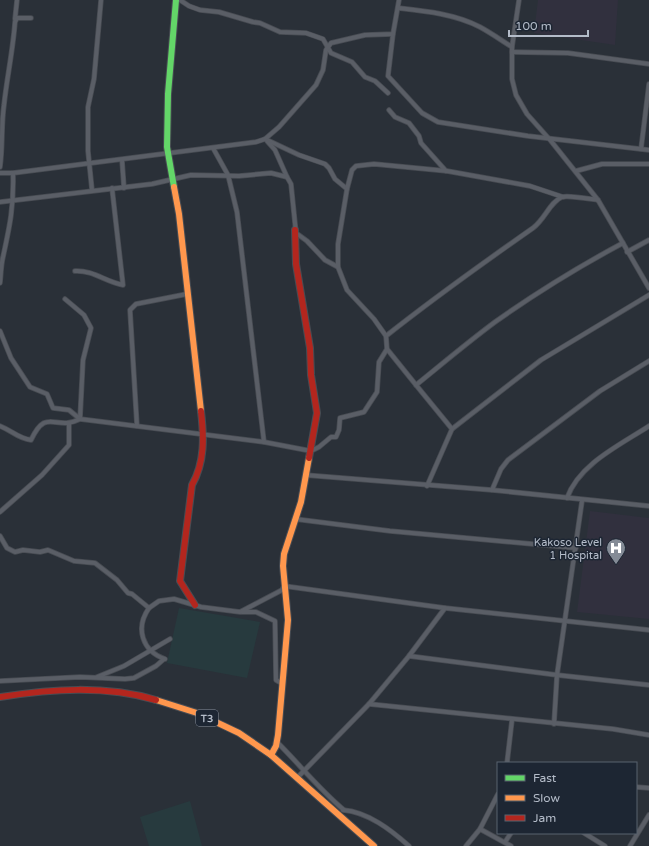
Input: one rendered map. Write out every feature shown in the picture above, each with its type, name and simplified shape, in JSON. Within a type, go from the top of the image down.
[{"type":"main road","points":[[176,0],[168,94],[167,147],[179,214],[204,434],[203,459],[199,474],[192,485],[180,580],[195,605]]},
{"type":"main road","points":[[271,755],[277,742],[284,684],[288,620],[284,586],[284,554],[301,502],[305,475],[317,423],[317,402],[312,383],[310,348],[296,264],[295,230]]},
{"type":"main road","name":"T3","points":[[0,697],[43,690],[111,690],[154,699],[197,713],[239,733],[271,755],[374,846]]},
{"type":"street","points":[[0,167],[3,140],[4,104],[13,51],[17,0]]},
{"type":"street","points":[[92,190],[88,163],[88,107],[94,79],[100,0]]},
{"type":"street","points":[[180,0],[189,6],[200,10],[219,12],[260,23],[280,32],[306,33],[323,39],[331,53],[352,62],[365,77],[380,85],[388,93]]},
{"type":"street","points":[[399,0],[388,76],[422,113],[438,122],[549,139],[649,150]]},
{"type":"street","points":[[519,0],[512,47],[512,79],[516,95],[527,114],[576,171],[598,200],[649,288]]},
{"type":"street","points":[[398,8],[436,13],[465,21],[479,26],[512,47]]},
{"type":"street","points":[[15,20],[17,18],[32,18]]},
{"type":"street","points":[[0,173],[13,173],[169,154],[256,142],[265,139],[279,127],[316,85],[323,70],[326,50],[334,42],[351,39],[358,36],[393,34]]},
{"type":"street","points":[[512,52],[568,53],[649,64]]},
{"type":"street","points":[[641,149],[649,84]]},
{"type":"street","points":[[389,110],[395,117],[409,124],[419,136],[421,143],[447,171]]},
{"type":"street","points":[[265,139],[275,150],[291,184],[295,230],[297,235],[307,241],[320,255],[338,267]]},
{"type":"street","points":[[265,139],[298,155],[325,164],[335,179],[347,189]]},
{"type":"street","points":[[213,148],[228,175],[237,212],[264,442]]},
{"type":"street","points":[[122,160],[124,188]]},
{"type":"street","points":[[452,429],[387,350],[386,336],[374,319],[347,290],[338,267],[338,244],[347,189],[352,170],[356,166],[363,164],[447,171],[530,186],[563,197],[598,200]]},
{"type":"street","points":[[576,171],[602,164],[649,164]]},
{"type":"street","points":[[0,282],[14,201],[13,173]]},
{"type":"street","points":[[0,202],[92,190],[124,188],[173,180],[191,175],[271,173],[287,178]]},
{"type":"street","points":[[75,271],[82,270],[102,276],[114,283],[123,285],[112,188]]},
{"type":"street","points":[[386,336],[458,280],[534,227],[546,216],[553,203],[563,197]]},
{"type":"street","points":[[627,252],[649,240]]},
{"type":"street","points":[[416,385],[476,336],[525,301],[569,273],[623,243]]},
{"type":"street","points":[[137,426],[130,310],[136,304],[187,294]]},
{"type":"street","points":[[427,486],[452,429],[541,360],[649,295]]},
{"type":"street","points":[[65,299],[84,315],[91,328],[83,360],[80,419]]},
{"type":"street","points":[[0,331],[11,358],[30,387],[47,394],[54,408],[69,410],[80,419]]},
{"type":"street","points":[[0,426],[11,430],[19,438],[31,440],[37,427],[46,421],[69,423],[80,419],[264,442],[311,451],[331,438],[336,437],[339,430],[340,418],[364,412],[377,392],[378,362],[387,350]]},
{"type":"street","points":[[492,490],[500,469],[508,460],[594,395],[649,361]]},
{"type":"street","points":[[0,512],[42,475],[69,445],[69,423]]},
{"type":"street","points":[[567,498],[575,481],[582,473],[599,459],[649,426]]},
{"type":"street","points":[[305,475],[427,486],[492,490],[582,501],[649,506]]},
{"type":"street","points":[[554,724],[557,675],[582,501]]},
{"type":"street","points":[[295,519],[390,531],[576,548]]},
{"type":"street","points":[[0,536],[7,548],[15,552],[23,550],[40,552],[48,550],[74,561],[95,564],[117,580],[128,594],[132,594],[149,608]]},
{"type":"street","points":[[240,612],[282,590],[284,586],[445,608],[649,630]]},
{"type":"street","points":[[0,681],[15,679],[134,678],[156,666],[165,659],[149,650],[142,632],[142,618],[149,608],[159,601],[174,599],[195,605],[240,612],[256,612],[276,621],[276,680],[284,684]]},
{"type":"street","points":[[297,778],[369,704],[409,656],[445,608]]},
{"type":"street","points":[[95,678],[124,666],[170,639]]},
{"type":"street","points":[[409,656],[649,685]]},
{"type":"street","points":[[369,704],[649,735]]},
{"type":"street","points":[[507,762],[512,720]]},
{"type":"street","points":[[277,742],[305,770],[324,793],[344,810]]},
{"type":"street","points":[[637,787],[649,788]]},
{"type":"street","points":[[466,846],[480,829],[497,796]]},
{"type":"street","points":[[334,811],[344,810],[367,817],[409,846]]},
{"type":"street","points":[[630,846],[649,815]]},
{"type":"street","points":[[480,829],[511,846]]},
{"type":"street","points":[[505,842],[510,834]]},
{"type":"street","points":[[586,834],[605,846]]},
{"type":"shaded area","points":[[538,0],[618,0],[615,45],[534,33]]},
{"type":"shaded area","name":"Kakoso Level 1 Hospital","points":[[590,511],[649,518],[649,619],[577,612]]},
{"type":"green space","points":[[179,608],[260,622],[247,678],[167,663]]},
{"type":"green space","points":[[190,801],[202,846],[149,846],[140,817]]},
{"type":"traffic: fast","points":[[174,187],[167,147],[168,94],[176,0]]},
{"type":"traffic: slow","points":[[174,187],[179,214],[201,411]]},
{"type":"traffic: slow","points":[[271,755],[276,746],[278,735],[288,620],[283,566],[284,554],[301,502],[309,458]]},
{"type":"traffic: slow","points":[[156,700],[197,713],[239,733],[271,755],[374,846]]},
{"type":"traffic: jam","points":[[295,230],[296,264],[310,348],[311,375],[317,413],[309,458]]},
{"type":"traffic: jam","points":[[195,605],[180,581],[192,485],[201,458],[203,440],[201,411]]},
{"type":"traffic: jam","points":[[0,697],[59,690],[98,690],[137,695],[156,700]]},
{"type":"place","name":"Kakoso Level 1 Hospital","points":[[616,565]]}]
